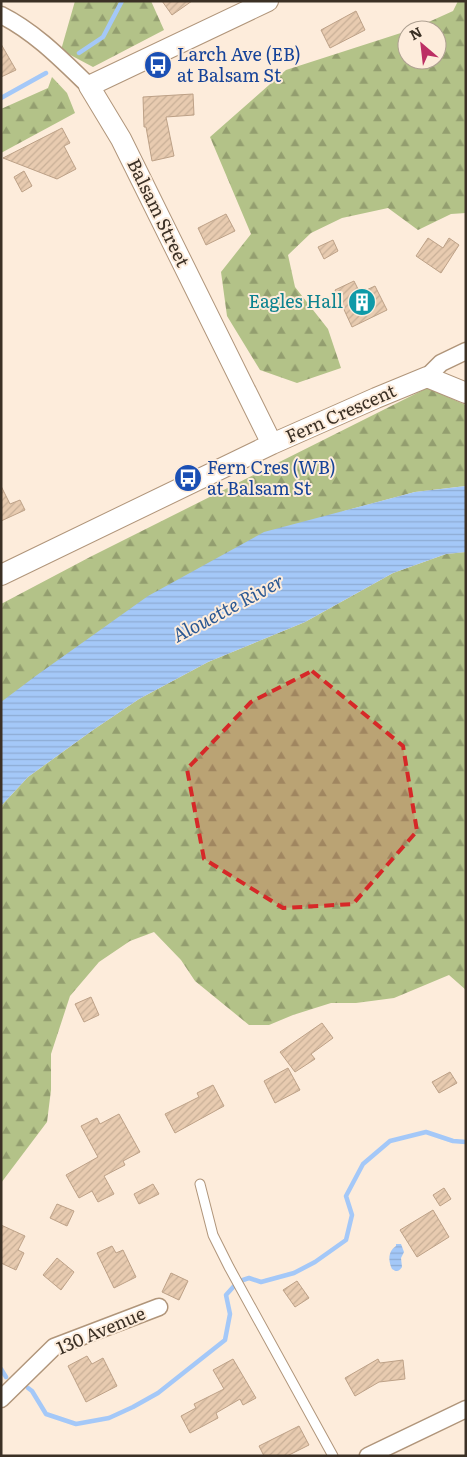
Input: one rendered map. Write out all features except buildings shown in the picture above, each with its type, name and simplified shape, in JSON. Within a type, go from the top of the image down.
[{"type":"street","points":[[89,86],[268,1]]},
{"type":"street","name":"Balsam Street","points":[[1,16],[11,20],[37,38],[89,86],[121,139],[272,444]]},
{"type":"street","points":[[466,351],[441,363],[427,377],[466,393]]},
{"type":"street","name":"Fern Crescent","points":[[1,575],[272,444],[427,377]]},
{"type":"street","name":"130 Avenue","points":[[1,1399],[54,1347],[159,1307]]},
{"type":"street","points":[[368,1456],[466,1409]]},
{"type":"lane","points":[[200,1184],[213,1235],[333,1456]]},
{"type":"highlighted area","points":[[312,671],[403,746],[417,831],[353,904],[283,908],[204,859],[187,769],[251,702]]},
{"type":"green space","points":[[75,1],[151,1],[164,30],[93,67],[61,50]]},
{"type":"green space","points":[[458,1],[466,1],[466,213],[451,214],[418,230],[388,208],[342,218],[311,233],[288,255],[295,287],[328,329],[341,368],[297,383],[260,370],[227,316],[221,272],[251,234],[210,137],[286,70],[397,34],[397,70],[447,70],[447,20],[433,20],[453,11]]},
{"type":"green space","points":[[52,77],[67,93],[75,113],[1,153],[1,109],[48,88]]},
{"type":"green space","points":[[427,388],[466,405],[466,486],[415,492],[344,511],[1,703],[1,604],[90,557]]},
{"type":"green space","points":[[466,552],[466,990],[449,975],[394,998],[356,1003],[331,1003],[269,1025],[249,1025],[195,981],[181,960],[154,932],[130,941],[99,962],[70,996],[51,1054],[51,1090],[47,1122],[1,1183],[1,806],[28,777],[139,699],[208,662],[305,622],[393,573],[446,554]]},
{"type":"water","name":"Alouette River","points":[[466,486],[466,552],[446,554],[393,573],[305,622],[208,662],[139,699],[28,777],[1,806],[1,702],[148,596],[264,532],[415,492]]},
{"type":"water","points":[[396,1244],[401,1244],[404,1252],[401,1258],[402,1267],[400,1270],[395,1271],[392,1269],[389,1260],[390,1253]]},
{"type":"waterway","points":[[79,53],[103,37],[122,1]]},
{"type":"waterway","points":[[1,98],[46,73]]},
{"type":"waterway","points":[[240,1281],[249,1278],[261,1282],[294,1273],[315,1262],[346,1240],[352,1215],[346,1196],[363,1164],[390,1141],[426,1132],[453,1141],[466,1142]]},
{"type":"waterway","points":[[28,1388],[32,1391],[46,1414],[76,1424],[109,1418],[133,1407],[158,1393],[225,1340],[230,1314],[226,1295],[235,1285]]},
{"type":"waterway","points":[[1,1369],[6,1377]]},
{"type":"place","name":"Larch Ave (EB) at Balsam St","points":[[158,65]]},
{"type":"place","name":"Eagles Hall","points":[[362,302]]},
{"type":"place","name":"Fern Cres (WB) at Balsam St","points":[[188,478]]}]
